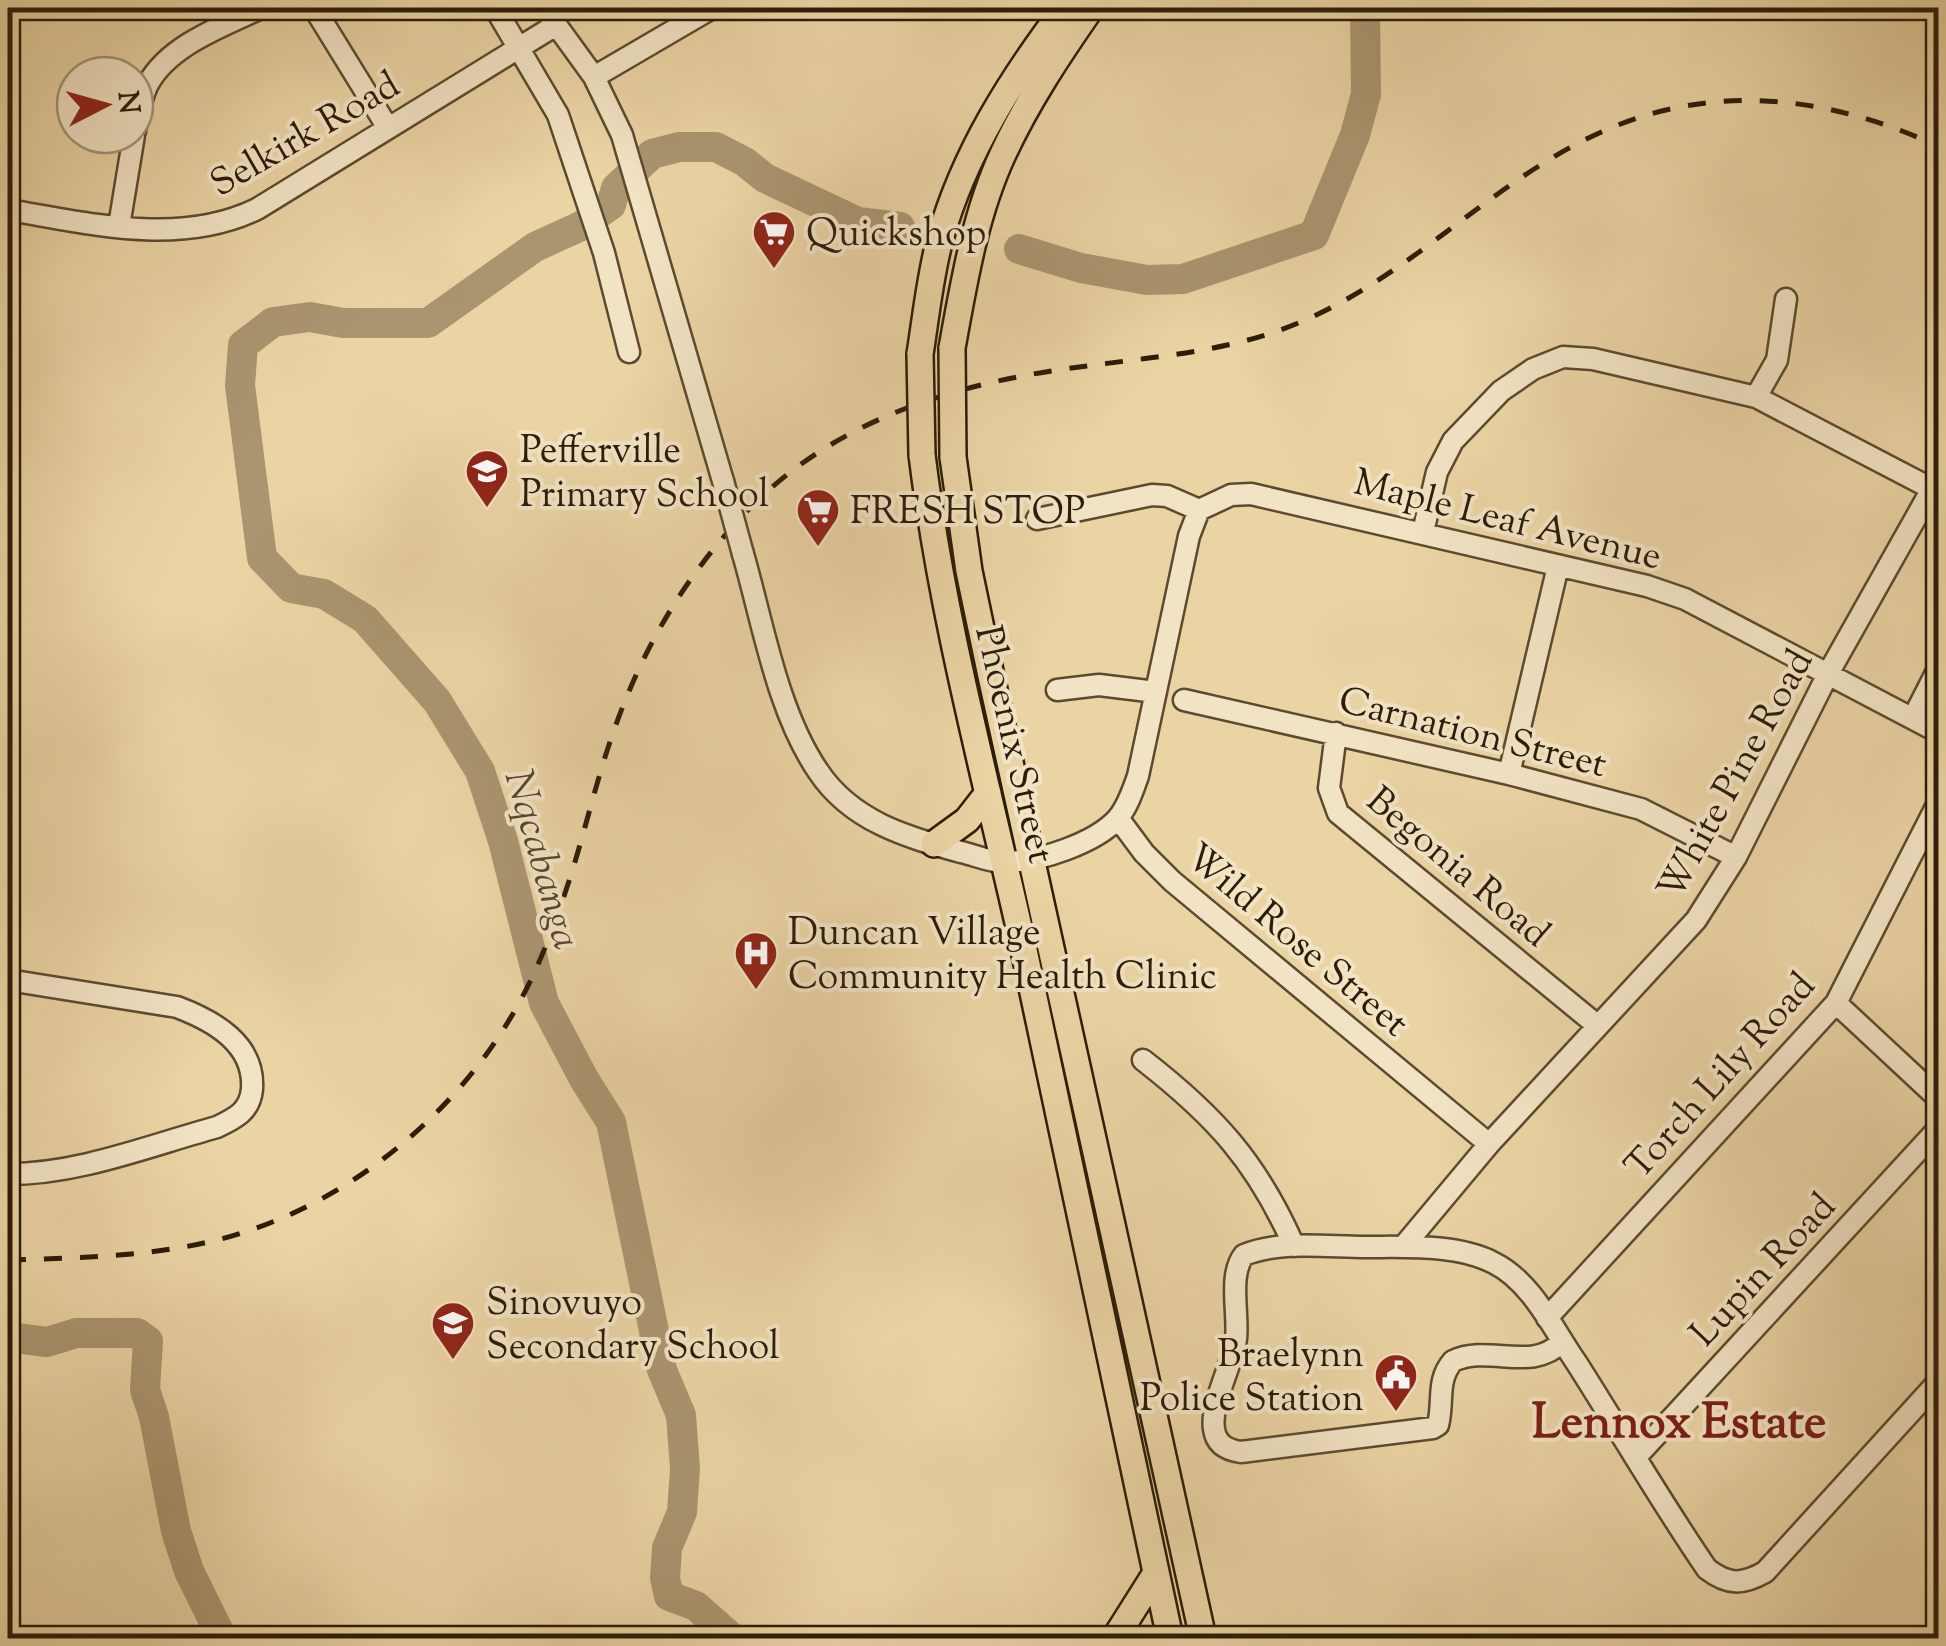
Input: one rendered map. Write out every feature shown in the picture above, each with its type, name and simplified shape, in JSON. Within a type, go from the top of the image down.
[{"type":"main road","name":"Phoenix Street","points":[[1065,8],[994,110],[962,177],[940,239],[920,354],[922,455],[928,516],[1156,1573],[1165,1637]]},
{"type":"main road","name":"Phoenix Street","points":[[1091,8],[1036,91],[1002,157],[969,252],[952,348],[953,458],[973,588],[1201,1629]]},
{"type":"main road","points":[[934,844],[968,820],[988,793]]},
{"type":"main road","points":[[1115,1638],[1156,1573]]},
{"type":"street","points":[[155,74],[183,48],[261,8]]},
{"type":"street","points":[[314,8],[388,128]]},
{"type":"street","points":[[494,8],[558,115],[604,253],[629,352]]},
{"type":"street","points":[[594,77],[712,8]]},
{"type":"street","points":[[550,16],[594,77],[617,123],[791,720],[819,773],[856,812],[876,824],[1004,863],[1083,842],[1118,818],[1138,776],[1189,536],[1199,510],[1167,496],[1152,495],[1038,519]]},
{"type":"street","name":"Selkirk Road","points":[[8,210],[119,226],[198,229],[238,218],[519,46],[550,16]]},
{"type":"street","points":[[119,226],[130,155]]},
{"type":"street","points":[[1756,397],[1777,360],[1786,299]]},
{"type":"street","points":[[1423,532],[1437,472],[1452,441],[1501,391],[1549,360],[1593,359],[1756,397],[1935,490]]},
{"type":"street","name":"White Pine Road","points":[[1402,1247],[1489,1144],[1678,942],[1736,857],[1829,672],[1935,490]]},
{"type":"street","name":"Maple Leaf Avenue","points":[[1199,510],[1231,495],[1251,494],[1647,586],[1686,599],[1938,732]]},
{"type":"street","points":[[1509,774],[1558,566]]},
{"type":"street","points":[[1913,718],[1938,669]]},
{"type":"street","points":[[1057,690],[1099,685],[1156,692]]},
{"type":"street","name":"Carnation Street","points":[[1184,700],[1509,774],[1641,809],[1736,857]]},
{"type":"street","name":"Begonia Road","points":[[1336,733],[1329,788],[1338,812],[1598,1026]]},
{"type":"street","name":"Torch Lily Road","points":[[1547,1318],[1836,1003],[1938,803]]},
{"type":"street","name":"Wild Rose Street","points":[[1118,818],[1144,854],[1172,882],[1489,1144]]},
{"type":"street","points":[[8,980],[177,1007],[219,1027],[241,1047],[252,1075],[247,1107],[236,1118],[78,1166],[52,1172],[8,1174]]},
{"type":"street","points":[[1836,1003],[1938,1098]]},
{"type":"street","points":[[1143,1060],[1195,1102],[1231,1139],[1274,1202],[1294,1246]]},
{"type":"street","name":"Lupin Road","points":[[1637,1456],[1938,1129]]},
{"type":"street","points":[[1562,1342],[1544,1356],[1473,1356],[1454,1360],[1442,1377],[1440,1418],[1433,1428],[1241,1452],[1220,1444],[1213,1426],[1236,1334],[1240,1261],[1254,1251],[1294,1246],[1402,1247],[1479,1257],[1497,1264],[1527,1290],[1547,1318],[1637,1456],[1708,1569],[1723,1581],[1736,1583],[1765,1572],[1938,1382]]},
{"type":"street","points":[[1165,1637],[1201,1629]]},
{"type":"waterway","name":"Nqcabanga","points":[[1019,249],[1081,268],[1147,280],[1183,279],[1314,235],[1355,135],[1366,94],[1365,8]]},
{"type":"waterway","name":"Nqcabanga","points":[[732,1638],[696,1606],[669,1596],[665,1578],[667,1548],[682,1512],[685,1469],[681,1415],[662,1370],[611,1122],[544,1003],[503,841],[480,771],[437,701],[365,619],[324,594],[291,588],[262,558],[240,385],[243,345],[273,322],[310,317],[343,323],[428,323],[535,247],[581,226],[611,205],[616,188],[652,154],[679,147],[716,147],[765,178],[858,222],[900,227]]},
{"type":"waterway","name":"Nqcabanga","points":[[8,1337],[47,1342],[76,1333],[137,1333],[148,1341],[145,1390],[176,1531],[189,1571],[222,1638]]},
{"type":"railway","points":[[8,1260],[156,1251],[253,1229],[344,1186],[426,1123],[492,1046],[534,973],[565,894],[624,704],[669,613],[707,557],[752,506],[825,448],[865,426],[951,393],[1041,373],[1224,346],[1303,321],[1397,268],[1527,174],[1573,146],[1621,124],[1675,108],[1743,101],[1810,106],[1874,121],[1938,146]]},
{"type":"place","name":"Quickshop","points":[[774,270]]},
{"type":"place","name":"Pefferville Primary School","points":[[487,509]]},
{"type":"place","name":"FRESH STOP","points":[[818,548]]},
{"type":"place","name":"Duncan Village Community Health Clinic","points":[[756,991]]},
{"type":"place","name":"Sinovuyo Secondary School","points":[[453,1361]]},
{"type":"place","name":"Braelynn Police Station","points":[[1396,1413]]},
{"type":"district","name":"Lennox Estate","points":[[1679,1420]]}]
